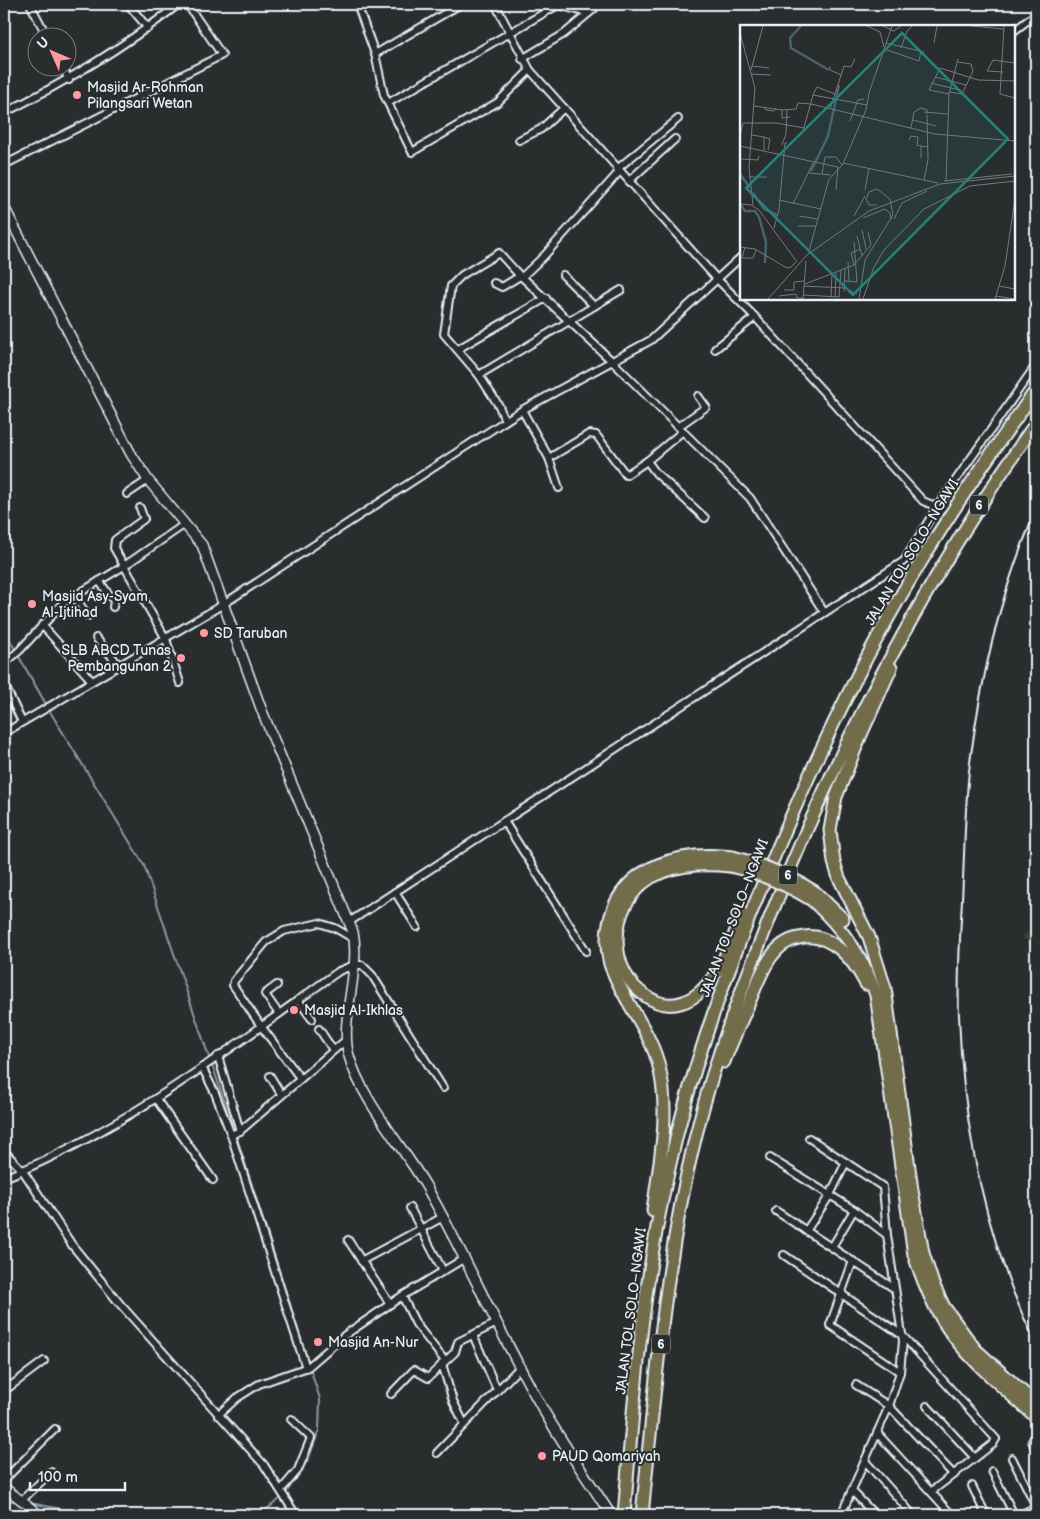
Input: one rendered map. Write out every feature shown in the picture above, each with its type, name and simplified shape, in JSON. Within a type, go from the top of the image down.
[{"type":"highway","name":"JALAN TOL SOLO–NGAWI","points":[[624,1515],[647,1300],[659,1216],[686,1098],[733,960],[793,809],[832,725],[905,588],[989,457],[1036,390]]},
{"type":"highway","name":"6","points":[[642,1515],[670,1268],[687,1173],[705,1098],[750,966],[811,817],[877,680],[926,591],[974,512],[1036,423]]},
{"type":"highway","points":[[926,591],[860,737],[836,797],[830,830],[834,862],[839,878],[869,938],[878,961],[885,988],[885,1021],[914,1255],[926,1290],[954,1337],[968,1354],[1036,1417]]},
{"type":"highway","points":[[732,862],[671,870],[643,883],[628,902],[619,922],[616,936],[618,953],[627,978],[641,994],[661,1004],[682,1003],[692,998],[711,980],[793,809]]},
{"type":"highway","points":[[647,1300],[652,1214],[662,1145],[663,1092],[654,1049],[611,967],[607,941],[608,927],[612,912],[620,897],[636,877],[645,870],[675,858],[716,855],[814,896],[847,936],[863,960],[885,1021],[913,1199],[923,1253],[933,1284],[944,1307],[975,1349],[1036,1404]]},
{"type":"highway","points":[[687,1173],[726,1058],[763,970],[771,956],[781,946],[790,940],[806,936],[831,942],[851,959],[859,970],[885,1021]]},
{"type":"main road","points":[[4,207],[12,226],[131,454],[148,480],[202,546],[262,711],[349,922],[354,939],[354,965],[347,1038],[350,1061],[369,1097],[442,1216],[551,1425],[611,1515]]},
{"type":"street","points":[[30,4],[43,28]]},
{"type":"street","points":[[128,4],[148,28]]},
{"type":"street","points":[[4,113],[70,80],[148,28],[179,4]]},
{"type":"street","points":[[4,165],[222,55],[187,4]]},
{"type":"street","points":[[357,4],[375,54],[388,103],[411,151],[414,152],[494,105],[530,70]]},
{"type":"street","points":[[375,54],[460,4]]},
{"type":"street","points":[[495,4],[522,59],[530,70],[716,278],[755,317],[923,501],[937,507]]},
{"type":"street","points":[[522,59],[564,34],[594,9],[593,4]]},
{"type":"street","points":[[388,103],[558,5],[588,14]]},
{"type":"street","points":[[1015,30],[1036,14]]},
{"type":"street","points":[[519,140],[541,129],[564,108]]},
{"type":"street","points":[[494,283],[500,287],[521,277],[544,256],[618,170],[678,119]]},
{"type":"street","points":[[629,181],[675,139]]},
{"type":"street","points":[[505,421],[499,406],[479,375],[444,334],[453,284],[462,275],[497,254],[503,256],[521,277],[546,298],[613,362],[748,495],[824,612]]},
{"type":"street","points":[[4,732],[222,605],[522,410],[656,337],[716,278],[740,258]]},
{"type":"street","points":[[563,275],[594,306]]},
{"type":"street","points":[[479,375],[621,290]]},
{"type":"street","points":[[458,349],[546,298]]},
{"type":"street","points":[[715,349],[755,317]]},
{"type":"street","points":[[349,922],[904,561],[937,507],[1036,364]]},
{"type":"street","points":[[549,458],[592,433],[600,440],[626,475],[647,461],[706,407],[698,396]]},
{"type":"street","points":[[522,410],[549,458],[558,488]]},
{"type":"street","points":[[647,461],[656,473],[705,518]]},
{"type":"street","points":[[127,494],[148,480]]},
{"type":"street","points":[[140,508],[145,516],[144,520],[114,543],[124,566],[166,639],[180,683]]},
{"type":"street","points":[[4,664],[17,653],[63,603],[124,566],[185,524]]},
{"type":"street","points":[[99,581],[114,601],[113,607]]},
{"type":"street","points":[[74,596],[88,616]]},
{"type":"street","points":[[42,625],[92,681]]},
{"type":"street","points":[[96,638],[119,665]]},
{"type":"street","points":[[4,684],[22,722]]},
{"type":"street","points":[[504,821],[586,951]]},
{"type":"street","points":[[395,892],[417,928]]},
{"type":"street","points":[[300,1078],[261,1026],[233,985],[234,982],[266,942],[284,931],[319,923],[335,928],[354,939]]},
{"type":"street","points":[[4,1178],[64,1152],[156,1099],[339,971],[354,965],[362,965],[372,975],[443,1088]]},
{"type":"street","points":[[277,986],[266,994],[279,1014]]},
{"type":"street","points":[[298,1000],[312,1020]]},
{"type":"street","points":[[319,1029],[333,1050]]},
{"type":"street","points":[[236,1133],[347,1038]]},
{"type":"street","points":[[217,1057],[236,1133],[307,1367]]},
{"type":"street","points":[[202,1066],[236,1133]]},
{"type":"street","points":[[270,1076],[281,1094]]},
{"type":"street","points":[[156,1099],[213,1180]]},
{"type":"street","points":[[809,1138],[883,1187],[887,1235],[902,1336],[900,1372],[889,1406],[841,1515]]},
{"type":"street","points":[[4,1152],[23,1171],[72,1245],[147,1335],[264,1465],[282,1490],[296,1515]]},
{"type":"street","points":[[770,1158],[830,1194],[887,1235]]},
{"type":"street","points":[[806,1231],[830,1194],[846,1162]]},
{"type":"street","points":[[410,1208],[419,1228],[444,1271]]},
{"type":"street","points":[[832,1247],[854,1210]]},
{"type":"street","points":[[776,1211],[895,1289]]},
{"type":"street","points":[[361,1261],[442,1216]]},
{"type":"street","points":[[348,1240],[390,1304]]},
{"type":"street","points":[[784,1255],[902,1336],[996,1439],[993,1444],[932,1491]]},
{"type":"street","points":[[218,1415],[237,1398],[259,1384],[307,1367],[318,1360],[336,1341],[402,1296],[465,1258]]},
{"type":"street","points":[[854,1261],[831,1318],[831,1327],[900,1372]]},
{"type":"street","points":[[402,1296],[416,1324],[443,1362],[453,1401],[464,1423]]},
{"type":"street","points":[[391,1394],[414,1370],[428,1378],[455,1352],[458,1342],[497,1323]]},
{"type":"street","points":[[473,1335],[497,1390]]},
{"type":"street","points":[[4,1391],[44,1361]]},
{"type":"street","points":[[437,1453],[520,1367]]},
{"type":"street","points":[[856,1385],[889,1406],[954,1475]]},
{"type":"street","points":[[927,1406],[975,1458]]},
{"type":"street","points":[[282,1490],[298,1470],[311,1438],[291,1419]]},
{"type":"street","points":[[4,1480],[55,1428]]},
{"type":"street","points":[[877,1433],[952,1515]]},
{"type":"street","points":[[1032,1441],[1036,1451]]},
{"type":"street","points":[[1012,1458],[1036,1507],[1020,1515]]},
{"type":"street","points":[[865,1461],[913,1515]]},
{"type":"street","points":[[992,1471],[1014,1515]]},
{"type":"street","points":[[23,1502],[51,1472]]},
{"type":"street","points":[[4,1486],[40,1515]]},
{"type":"street","points":[[972,1486],[986,1515]]},
{"type":"street","points":[[852,1491],[875,1515]]},
{"type":"shaded area","points":[[1036,925],[1036,949],[1022,937]]},
{"type":"waterway","points":[[4,630],[16,651]]},
{"type":"waterway","points":[[18,655],[47,706]]},
{"type":"waterway","points":[[49,710],[144,865],[210,1060]]},
{"type":"waterway","points":[[212,1064],[232,1124]]},
{"type":"waterway","points":[[236,1135],[309,1364]]},
{"type":"waterway","points":[[259,1515],[284,1496],[309,1458],[319,1430],[320,1399],[310,1368]]},
{"type":"waterway","points":[[4,1500],[19,1502]]},
{"type":"waterway","points":[[35,1504],[92,1515]]},
{"type":"railway","points":[[1036,511],[1003,600],[981,693],[966,801],[958,982],[961,1059],[972,1143],[980,1184],[1003,1265],[1018,1305],[1036,1344]]},
{"type":"place","name":"Masjid Ar-Rohman Pilangsari Wetan","points":[[77,95]]},
{"type":"place","name":"Masjid Asy-Syam Al-Ijtihad","points":[[32,604]]},
{"type":"place","name":"SD Taruban","points":[[204,633]]},
{"type":"place","name":"SLB ABCD Tunas Pembangunan 2","points":[[181,658]]},
{"type":"place","name":"Masjid Al-Ikhlas","points":[[294,1010]]},
{"type":"place","name":"Masjid An-Nur","points":[[318,1342]]},
{"type":"place","name":"PAUD Qomariyah","points":[[542,1456]]}]
